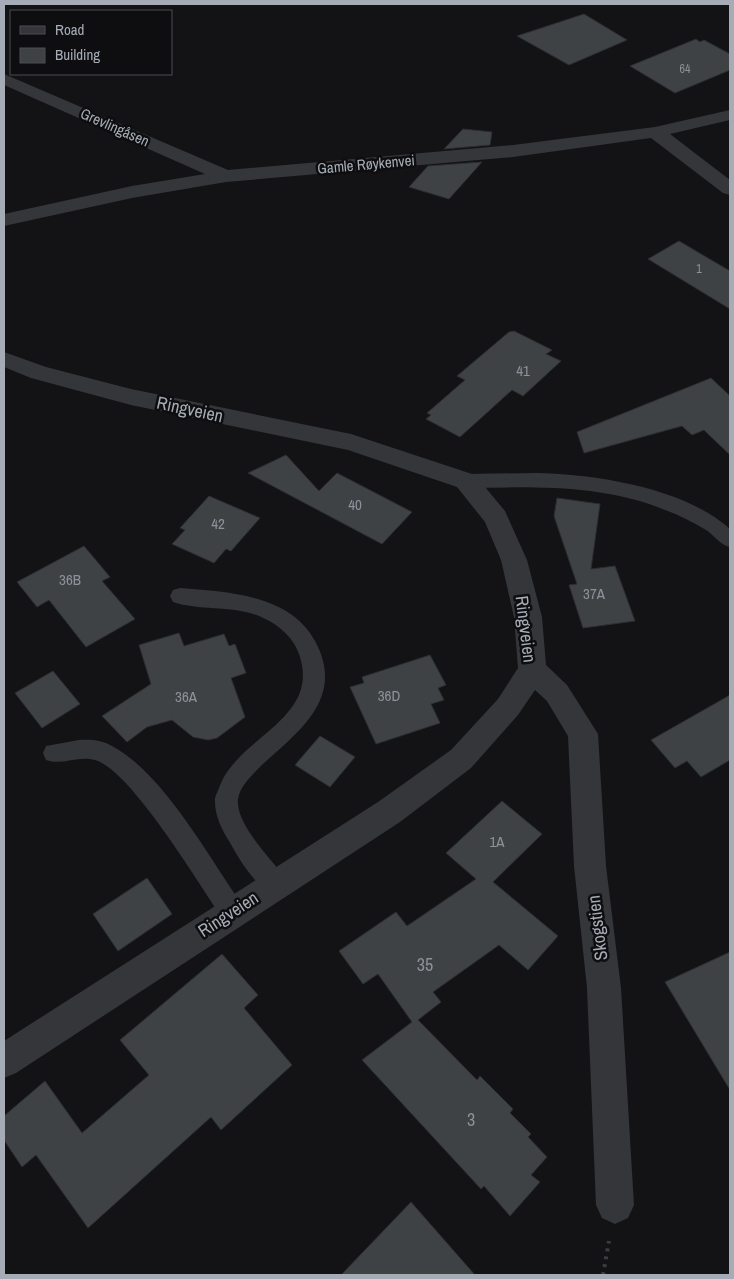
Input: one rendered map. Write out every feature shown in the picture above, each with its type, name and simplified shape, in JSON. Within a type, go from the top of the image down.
[{"type":"street","name":"Grevlingåsen","points":[[4,79],[226,176]]},
{"type":"street","name":"Gamle Røykenvei","points":[[4,220],[132,192],[226,176],[513,151],[655,132],[730,115]]},
{"type":"street","points":[[655,132],[730,189]]},
{"type":"street","name":"Ringveien","points":[[4,359],[39,373],[131,397],[351,442],[466,481],[496,518],[514,560],[528,617],[532,670],[508,708],[462,760],[389,812],[4,1061]]},
{"type":"street","name":"Skogstien","points":[[532,670],[557,693],[583,734],[590,866],[604,988],[616,1205]]},
{"type":"lane","points":[[466,481],[547,480],[588,485],[654,498],[699,517],[715,526],[730,540]]},
{"type":"lane","points":[[180,596],[249,604],[274,614],[298,632],[307,646],[315,680],[311,697],[303,711],[241,771],[230,786],[226,800],[228,814],[240,838],[275,884]]},
{"type":"lane","points":[[54,753],[79,749],[102,752],[128,769],[150,795],[232,912]]},
{"type":"building","points":[[584,14],[627,40],[569,65],[517,36]]},
{"type":"building","points":[[696,39],[700,42],[704,40],[730,54],[730,70],[675,93],[630,66]]},
{"type":"building","points":[[463,129],[492,132],[490,145],[444,149]]},
{"type":"building","points":[[482,162],[449,199],[409,187],[428,166]]},
{"type":"building","points":[[679,241],[730,271],[730,309],[648,259]]},
{"type":"building","points":[[514,331],[552,350],[546,354],[561,361],[523,396],[512,390],[460,437],[426,419],[431,415],[427,413],[465,380],[457,376],[509,332]]},
{"type":"building","points":[[711,378],[730,396],[730,455],[704,430],[692,435],[682,426],[584,453],[577,432]]},
{"type":"building","points":[[286,455],[319,491],[337,473],[412,512],[382,544],[248,473]]},
{"type":"building","points":[[209,496],[260,518],[231,551],[226,549],[214,563],[172,544],[185,530],[180,528]]},
{"type":"building","points":[[557,498],[600,504],[591,569],[615,566],[635,621],[583,628],[569,585],[577,584],[554,516]]},
{"type":"building","points":[[84,546],[110,577],[102,581],[135,619],[86,647],[49,600],[37,607],[17,582]]},
{"type":"building","points":[[179,633],[184,646],[224,634],[229,646],[235,644],[246,673],[231,678],[245,717],[217,738],[208,740],[193,737],[172,720],[147,727],[127,742],[102,716],[151,684],[139,645]]},
{"type":"building","points":[[430,655],[446,685],[438,688],[444,700],[431,704],[440,723],[376,744],[350,687],[364,683],[362,677]]},
{"type":"building","points":[[53,671],[80,704],[42,728],[15,693]]},
{"type":"building","points":[[730,695],[730,760],[701,777],[687,761],[675,768],[651,740]]},
{"type":"building","points":[[320,736],[355,757],[330,787],[295,765]]},
{"type":"building","points":[[502,801],[542,834],[493,882],[558,936],[528,970],[499,945],[433,992],[441,1002],[418,1020],[477,1080],[480,1076],[513,1109],[510,1113],[531,1134],[528,1137],[547,1157],[531,1175],[540,1182],[510,1216],[484,1186],[481,1189],[362,1060],[412,1022],[378,974],[363,984],[339,951],[396,912],[407,926],[476,879],[446,853]]},
{"type":"building","points":[[147,878],[172,914],[118,951],[93,914]]},
{"type":"building","points":[[730,952],[730,1090],[665,982]]},
{"type":"building","points":[[222,954],[258,995],[244,1008],[292,1065],[221,1130],[211,1117],[88,1228],[36,1155],[22,1167],[4,1140],[4,1116],[45,1081],[82,1133],[149,1075],[120,1040]]},
{"type":"building","points":[[411,1202],[475,1275],[341,1275]]}]
